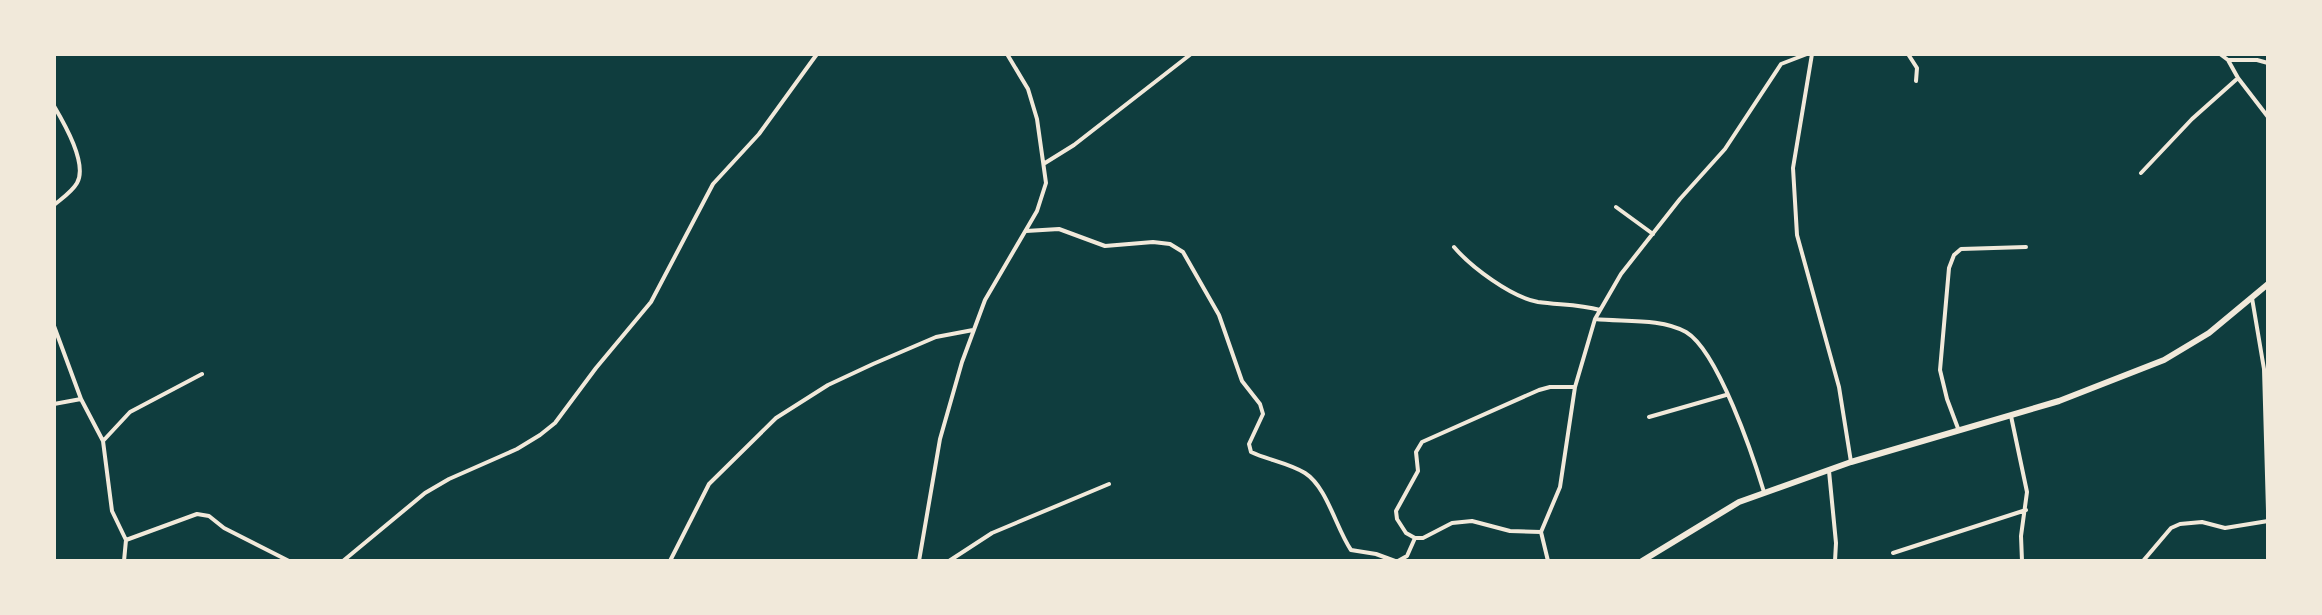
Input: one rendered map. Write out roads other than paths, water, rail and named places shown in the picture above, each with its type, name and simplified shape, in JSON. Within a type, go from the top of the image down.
[{"type":"main road","points":[[1642,561],[1739,502],[1764,492],[1851,462],[2059,401],[2164,360],[2209,333],[2268,284]]},
{"type":"street","points":[[343,561],[425,493],[517,449],[555,423],[651,302],[713,184],[759,134],[817,54]]},
{"type":"street","points":[[919,561],[947,410],[973,330],[985,300],[1042,200],[1046,183],[1037,119],[1028,89],[1007,54]]},
{"type":"street","points":[[1045,163],[1066,151],[1191,54]]},
{"type":"street","points":[[1548,561],[1541,532],[1560,487],[1575,387],[1595,319],[1621,274],[1680,199],[1725,149],[1781,64],[1810,54],[1793,168],[1797,235],[1839,387],[1851,462]]},
{"type":"street","points":[[1908,54],[1917,68],[1916,81]]},
{"type":"street","points":[[2220,54],[2228,60],[2268,117]]},
{"type":"street","points":[[2228,60],[2268,63]]},
{"type":"street","points":[[2141,173],[2192,119],[2238,78]]},
{"type":"street","points":[[54,106],[74,145],[79,176],[77,183],[54,205]]},
{"type":"street","points":[[1616,207],[1653,234]]},
{"type":"street","points":[[1026,231],[1059,229],[1105,246],[1153,242],[1170,244],[1183,252],[1219,315],[1242,381],[1260,404],[1263,414],[1249,444],[1251,452],[1309,475],[1332,509],[1342,537],[1351,550],[1396,561],[1407,556],[1415,538]]},
{"type":"street","points":[[1454,247],[1469,265],[1523,297],[1600,310]]},
{"type":"street","points":[[1959,431],[1940,370],[1949,268],[1954,255],[1961,249],[2026,247]]},
{"type":"street","points":[[2252,298],[2264,369],[2268,511]]},
{"type":"street","points":[[1595,319],[1658,323],[1686,332],[1701,344],[1713,364],[1755,461],[1764,492]]},
{"type":"street","points":[[54,326],[81,399],[103,441],[112,511],[126,540],[124,561]]},
{"type":"street","points":[[670,561],[709,484],[776,418],[828,385],[873,364],[936,337],[973,330]]},
{"type":"street","points":[[103,441],[130,412],[202,374]]},
{"type":"street","points":[[1541,532],[1510,531],[1472,521],[1452,523],[1423,538],[1415,538],[1406,533],[1397,519],[1396,511],[1418,471],[1416,452],[1422,442],[1539,390],[1575,387]]},
{"type":"street","points":[[1649,417],[1726,395]]},
{"type":"street","points":[[54,404],[81,399]]},
{"type":"street","points":[[2011,416],[2027,492],[2021,536],[2022,561]]},
{"type":"street","points":[[1829,471],[1835,561]]},
{"type":"street","points":[[949,561],[992,533],[1109,484]]},
{"type":"street","points":[[1893,553],[2026,510]]},
{"type":"street","points":[[126,540],[197,514],[209,516],[224,528],[289,561]]},
{"type":"street","points":[[2143,561],[2171,528],[2180,524],[2202,522],[2225,528],[2268,521]]}]
